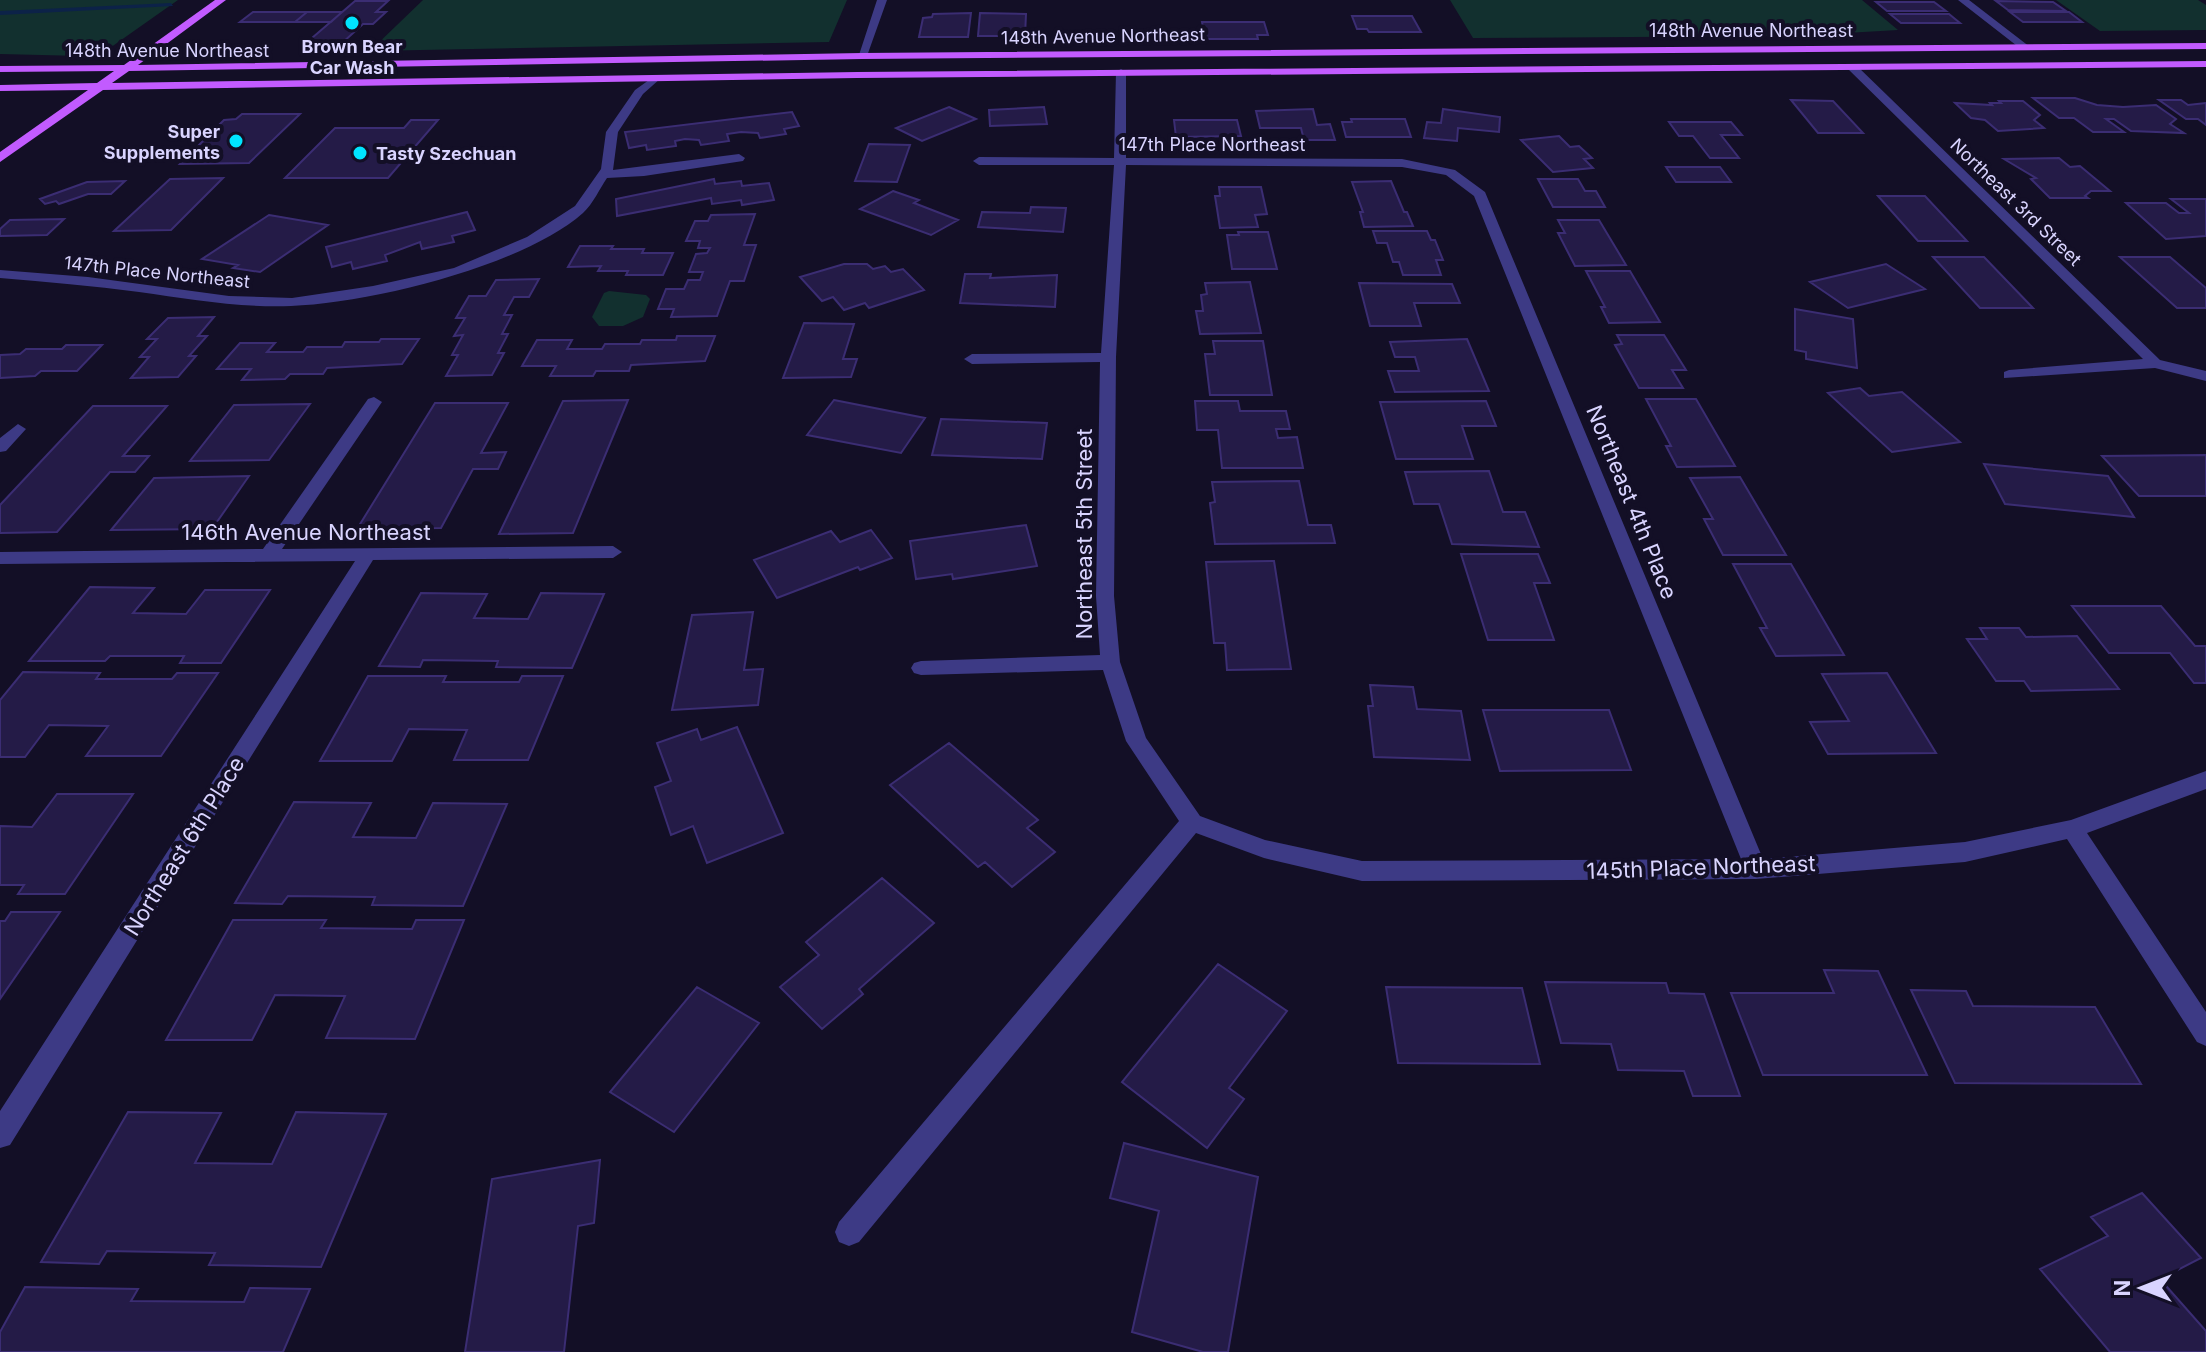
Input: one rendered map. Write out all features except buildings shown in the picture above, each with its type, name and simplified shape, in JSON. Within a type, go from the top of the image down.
[{"type":"main road","points":[[0,158],[221,0]]},
{"type":"main road","name":"148th Avenue Northeast","points":[[0,69],[862,56],[2206,46]]},
{"type":"main road","points":[[1993,65],[2093,56],[2093,52],[2085,47]]},
{"type":"main road","points":[[583,79],[595,69],[605,67],[697,59]]},
{"type":"main road","name":"148th Avenue Northeast","points":[[0,88],[1121,72],[2206,64]]},
{"type":"street","points":[[862,56],[882,0]]},
{"type":"street","points":[[1963,0],[2025,47]]},
{"type":"street","name":"Northeast 3rd Street","points":[[1852,67],[2155,363]]},
{"type":"street","name":"Northeast 5th Street","points":[[1121,72],[1120,162],[1108,357],[1105,596],[1110,662],[1136,741],[1192,822]]},
{"type":"street","points":[[656,78],[639,92],[612,132],[603,174],[644,172],[739,158]]},
{"type":"street","name":"147th Place Northeast","points":[[979,161],[1389,162],[1445,170]]},
{"type":"street","name":"Northeast 4th Place","points":[[1445,170],[1469,181],[1480,195],[1756,869]]},
{"type":"street","name":"147th Place Northeast","points":[[0,274],[88,281],[229,300],[292,302],[373,290],[458,271],[532,240],[580,209],[603,174]]},
{"type":"street","points":[[972,359],[1108,357]]},
{"type":"street","points":[[2009,375],[2155,363],[2206,376]]},
{"type":"street","points":[[268,556],[374,402]]},
{"type":"street","points":[[0,447],[18,429]]},
{"type":"street","name":"146th Avenue Northeast","points":[[0,558],[613,552]]},
{"type":"street","name":"Northeast 6th Place","points":[[0,1135],[367,556]]},
{"type":"street","points":[[921,668],[1110,662]]},
{"type":"street","name":"145th Place Northeast","points":[[1192,822],[1264,849],[1362,871],[1756,869],[1965,852],[2072,829],[2206,780]]},
{"type":"street","points":[[849,1232],[1192,822]]},
{"type":"street","points":[[2072,829],[2206,1034]]},
{"type":"green space","points":[[0,0],[178,0],[107,50],[82,56],[0,54]]},
{"type":"green space","points":[[423,0],[847,0],[829,42],[370,51]]},
{"type":"green space","points":[[1450,0],[1862,0],[1898,30],[1794,36],[1473,38]]},
{"type":"green space","points":[[2056,0],[2198,0],[2206,5],[2206,30],[2100,31]]},
{"type":"green space","points":[[604,293],[646,295],[650,299],[643,317],[623,326],[599,326],[592,317]]},
{"type":"waterway","points":[[0,13],[171,5]]},
{"type":"place","name":"Brown Bear Car Wash","points":[[352,23]]},
{"type":"place","name":"Super Supplements","points":[[236,141]]},
{"type":"place","name":"Tasty Szechuan","points":[[360,153]]}]
